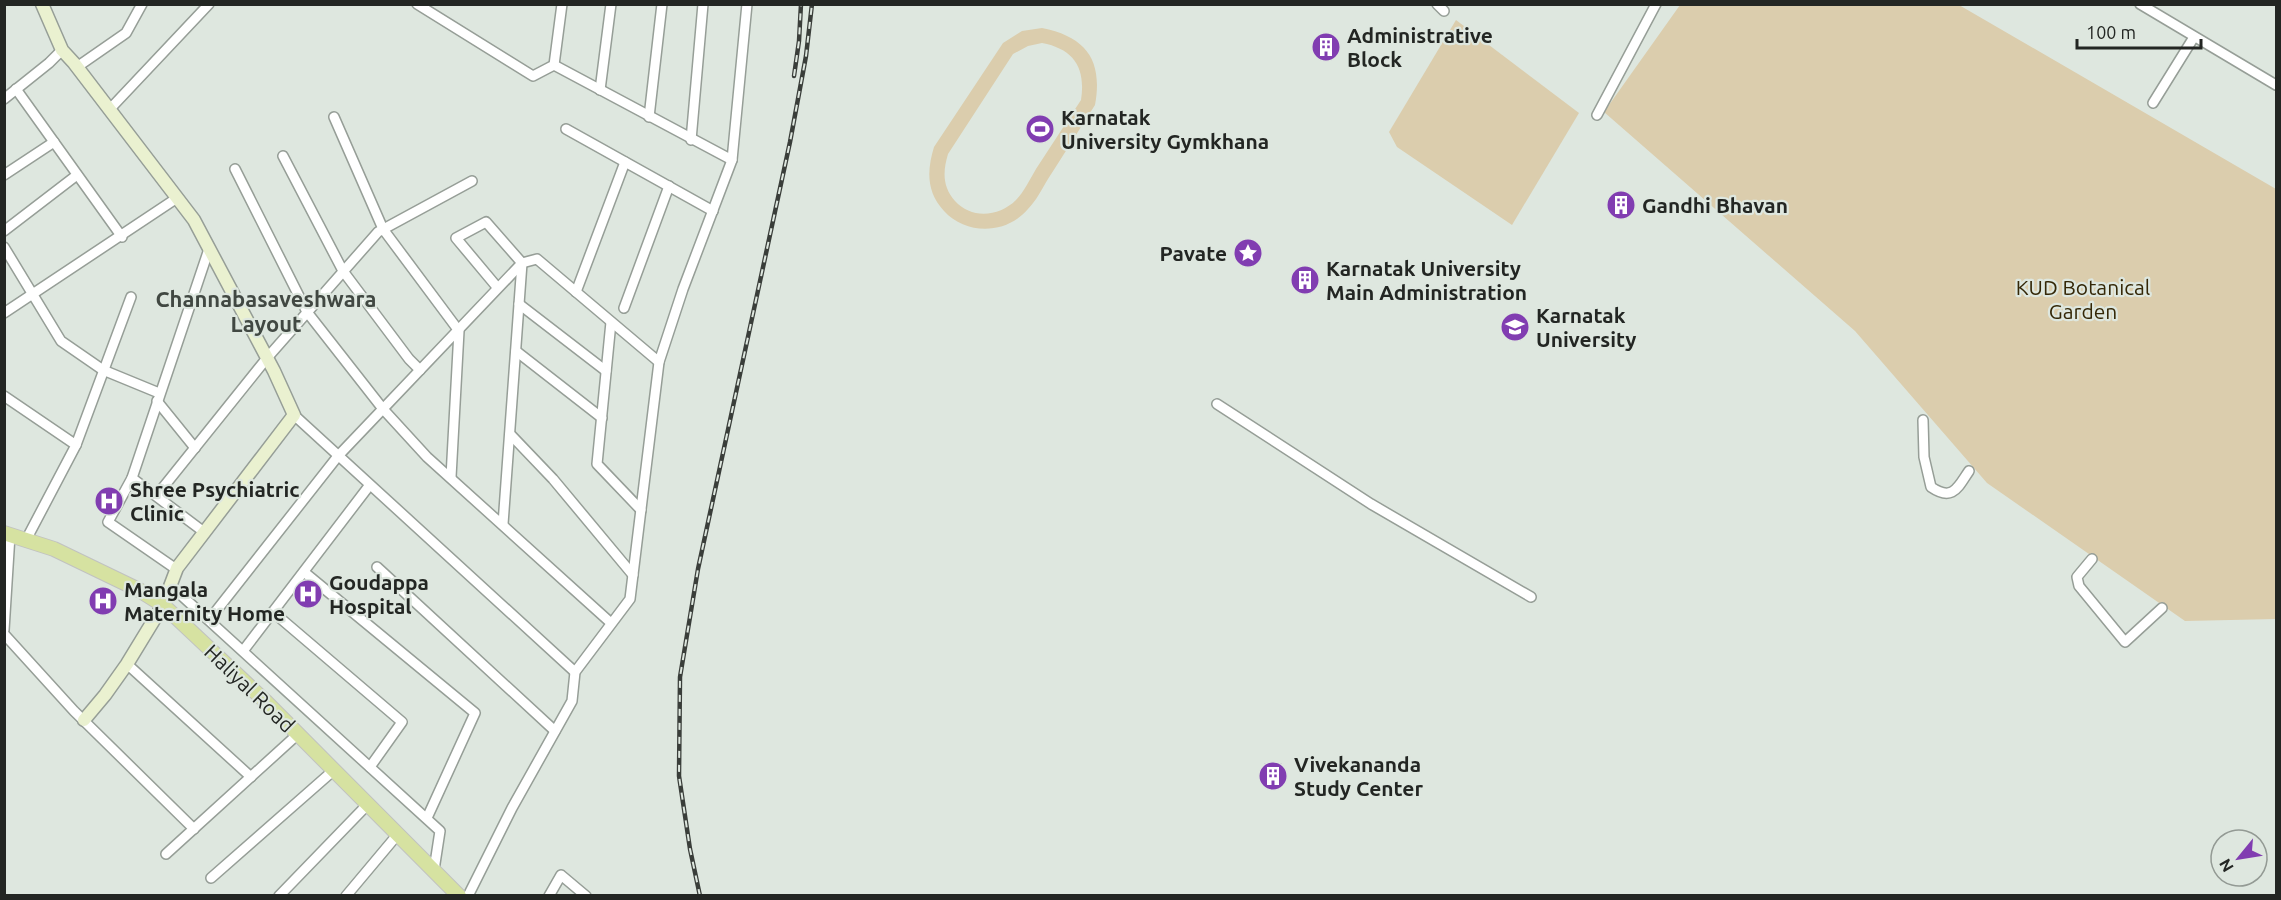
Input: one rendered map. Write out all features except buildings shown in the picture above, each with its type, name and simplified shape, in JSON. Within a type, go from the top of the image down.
[{"type":"main road","name":"Haliyal Road","points":[[7,534],[54,549],[139,590],[163,605],[298,734],[459,896]]},
{"type":"street","points":[[42,4],[62,50],[194,220],[267,358],[294,415],[575,672]]},
{"type":"street","points":[[77,67],[126,33],[142,4]]},
{"type":"street","points":[[417,4],[533,76],[555,65]]},
{"type":"street","points":[[555,65],[562,4]]},
{"type":"street","points":[[600,90],[611,4]]},
{"type":"street","points":[[649,117],[662,4]]},
{"type":"street","points":[[691,140],[703,4]]},
{"type":"street","points":[[468,896],[512,808],[572,701],[575,672],[630,599],[659,362],[683,289],[732,160],[747,4]]},
{"type":"street","points":[[1597,115],[1656,4]]},
{"type":"street","points":[[2140,4],[2277,85]]},
{"type":"street","points":[[109,110],[205,6]]},
{"type":"street","points":[[2153,103],[2194,37]]},
{"type":"street","points":[[4,99],[62,50]]},
{"type":"street","points":[[555,65],[732,160]]},
{"type":"street","points":[[16,90],[122,237]]},
{"type":"street","points":[[334,117],[383,229],[459,331],[451,477]]},
{"type":"street","points":[[566,129],[713,211]]},
{"type":"street","points":[[4,175],[54,142]]},
{"type":"street","points":[[283,156],[343,271],[402,350],[420,370]]},
{"type":"street","points":[[576,292],[625,162]]},
{"type":"street","points":[[235,169],[307,312],[382,409],[427,457],[612,624]]},
{"type":"street","points":[[4,231],[77,175]]},
{"type":"street","points":[[157,495],[267,358],[378,232],[472,181]]},
{"type":"street","points":[[624,308],[669,186]]},
{"type":"street","points":[[4,313],[122,237],[177,198]]},
{"type":"street","points":[[497,287],[456,238],[486,222],[522,263],[503,524]]},
{"type":"street","points":[[4,247],[61,340],[103,370],[158,397],[195,448]]},
{"type":"street","points":[[176,569],[108,522],[132,478],[209,249]]},
{"type":"street","points":[[209,620],[338,456],[522,263],[537,259],[659,362]]},
{"type":"street","points":[[27,540],[76,445],[131,297]]},
{"type":"street","points":[[519,304],[606,371]]},
{"type":"street","points":[[611,322],[597,464],[641,510]]},
{"type":"street","points":[[516,351],[602,418]]},
{"type":"street","points":[[4,396],[76,445]]},
{"type":"street","points":[[1217,405],[1371,504],[1531,597]]},
{"type":"street","points":[[84,720],[127,664],[163,605],[176,569],[294,415]]},
{"type":"street","points":[[1923,420],[1924,457],[1932,487],[1944,494],[1950,494],[1957,489],[1969,471]]},
{"type":"street","points":[[510,434],[553,479],[633,575]]},
{"type":"street","points":[[132,478],[204,532]]},
{"type":"street","points":[[243,651],[369,486]]},
{"type":"street","points":[[7,534],[4,632],[84,720],[194,829]]},
{"type":"street","points":[[2092,560],[2077,578],[2079,586],[2125,642],[2162,608]]},
{"type":"street","points":[[377,567],[555,731]]},
{"type":"street","points":[[304,572],[475,713],[427,818]]},
{"type":"street","points":[[170,585],[440,831],[434,870]]},
{"type":"street","points":[[273,612],[402,722],[370,767]]},
{"type":"street","points":[[127,664],[251,777]]},
{"type":"street","points":[[166,854],[298,734]]},
{"type":"street","points":[[211,878],[334,770]]},
{"type":"street","points":[[279,896],[368,804]]},
{"type":"street","points":[[346,896],[398,834]]},
{"type":"street","points":[[549,896],[561,875],[586,896]]},
{"type":"green space","name":"KUD Botanical Garden","points":[[1680,5],[1959,5],[2276,189],[2276,619],[2185,621],[1987,483],[1855,331],[1604,112]]},
{"type":"green space","points":[[1456,20],[1579,113],[1512,225],[1397,147],[1389,132]]},
{"type":"green space","points":[[1042,28],[1058,32],[1081,45],[1094,64],[1097,89],[1095,105],[1028,209],[1009,224],[986,229],[974,228],[953,219],[938,204],[934,196],[929,172],[934,147],[1003,43],[1022,31]],"holes":[[[1042,43],[1070,55],[1079,69],[1082,78],[1081,100],[1016,200],[1002,210],[993,213],[969,211],[955,201],[948,190],[945,172],[948,154],[1013,54],[1028,46]]]},
{"type":"railway","points":[[794,76],[801,4]]},
{"type":"railway","points":[[700,896],[679,776],[680,677],[698,569],[790,142],[806,56],[812,4]]},
{"type":"place","name":"Administrative Block","points":[[1326,47]]},
{"type":"place","name":"Karnatak University Gymkhana","points":[[1040,129]]},
{"type":"place","name":"Gandhi Bhavan","points":[[1621,205]]},
{"type":"place","name":"Pavate","points":[[1248,253]]},
{"type":"place","name":"Karnatak University Main Administration","points":[[1305,280]]},
{"type":"place","name":"Karnatak University","points":[[1515,327]]},
{"type":"place","name":"Shree Psychiatric Clinic","points":[[109,501]]},
{"type":"place","name":"Goudappa Hospital","points":[[308,594]]},
{"type":"place","name":"Mangala Maternity Home","points":[[103,601]]},
{"type":"place","name":"Vivekananda Study Center","points":[[1273,776]]},
{"type":"district","name":"Channabasaveshwara Layout","points":[[266,310]]}]
